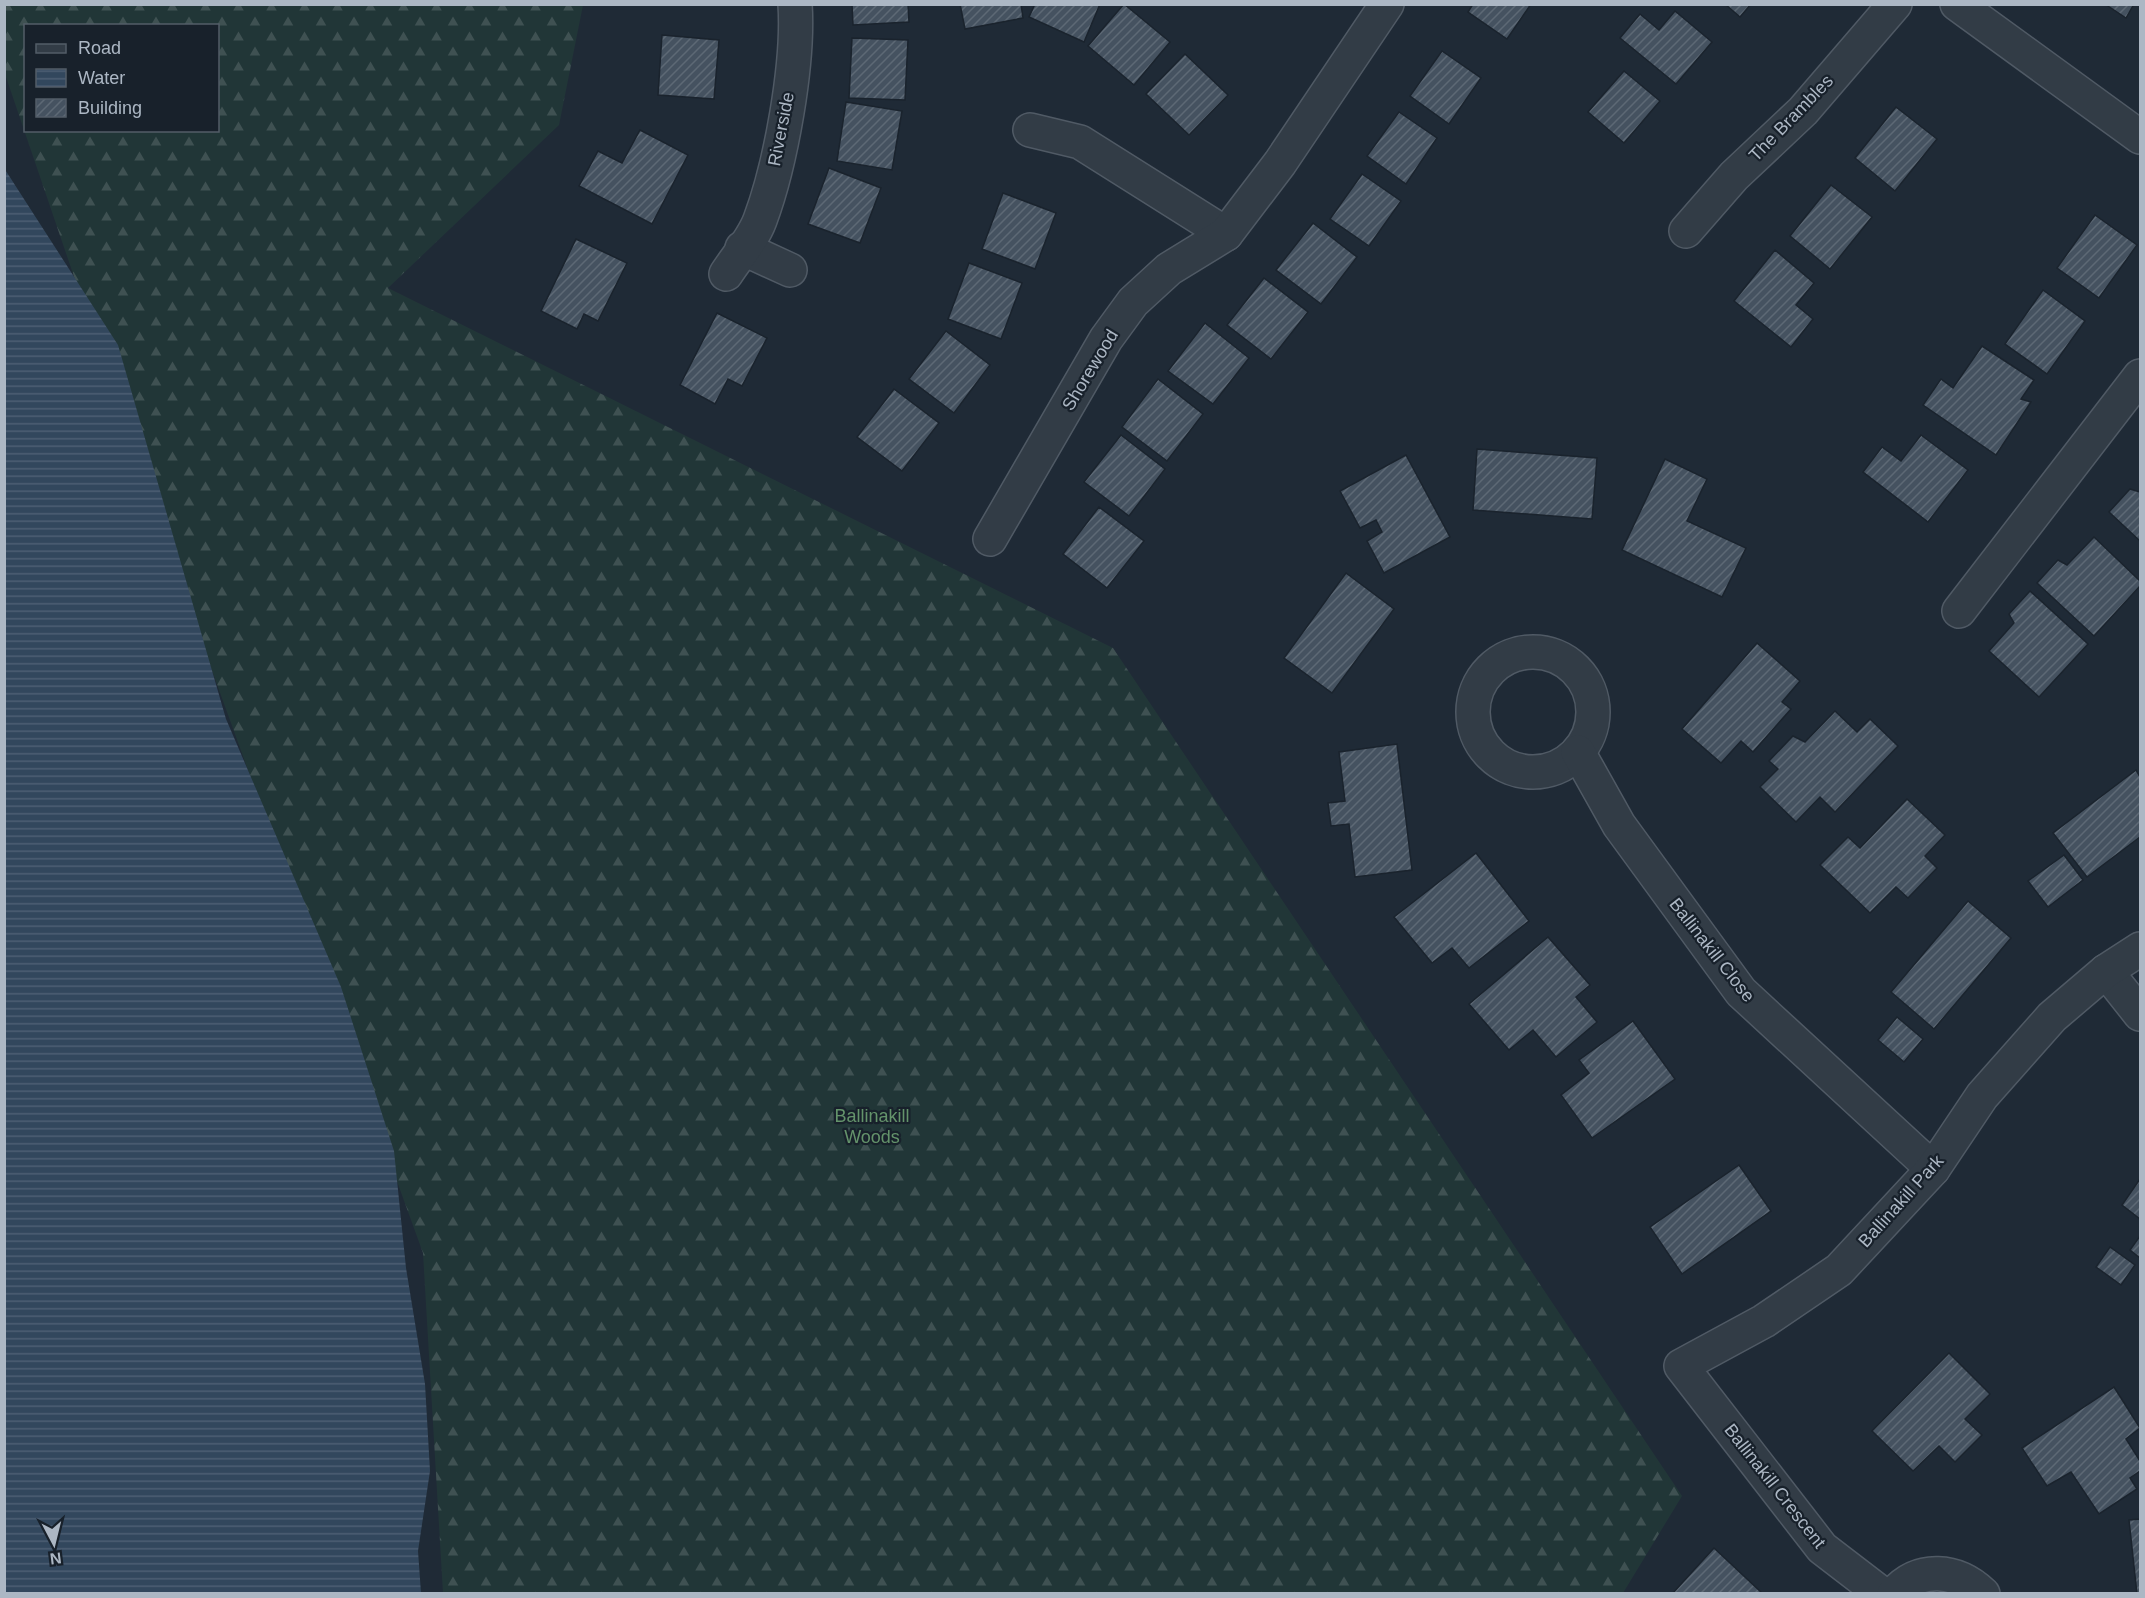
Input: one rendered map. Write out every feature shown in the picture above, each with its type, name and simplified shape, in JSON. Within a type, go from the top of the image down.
[{"type":"street","name":"Riverside","points":[[790,270],[734,261],[760,222],[782,141],[797,33],[795,4]]},
{"type":"street","name":"Shorewood","points":[[990,539],[1106,339],[1133,302],[1169,269],[1226,234],[1280,163],[1387,4]]},
{"type":"street","name":"The Brambles","points":[[1686,231],[1734,176],[1803,111],[1894,4]]},
{"type":"street","points":[[1957,4],[2140,137]]},
{"type":"street","points":[[1030,130],[1080,142],[1226,234]]},
{"type":"street","points":[[1959,611],[2140,376]]},
{"type":"street","name":"Ballinakill Close","points":[[1578,752],[1619,825],[1741,992],[1933,1169]]},
{"type":"street","name":"Ballinakill Park","points":[[1681,1366],[1764,1321],[1839,1270],[1933,1169],[1982,1096],[2052,1017],[2106,971],[2140,949]]},
{"type":"street","points":[[2106,971],[2140,1014]]},
{"type":"street","name":"Ballinakill Crescent","points":[[1681,1366],[1822,1548],[1881,1593]]},
{"type":"street","points":[[1894,1593],[1902,1585],[1918,1576],[1936,1573],[1955,1575],[1972,1583],[1983,1593]]},
{"type":"green space","name":"Ballinakill Woods","points":[[4,5],[583,5],[559,125],[388,288],[1113,648],[1682,1496],[1623,1593],[443,1593],[423,1253],[147,491],[25,132],[219,132],[219,24],[24,24],[24,130],[5,74]]},
{"type":"water","points":[[4,168],[118,345],[226,719],[341,987],[394,1151],[406,1268],[425,1384],[430,1471],[418,1551],[421,1593],[5,1593]]},
{"type":"building","points":[[852,4],[908,4],[909,22],[853,25]]},
{"type":"building","points":[[960,4],[1021,4],[1023,18],[965,29]]},
{"type":"building","points":[[1035,4],[1100,4],[1084,42],[1029,17]]},
{"type":"building","points":[[1124,4],[1170,42],[1134,85],[1088,46]]},
{"type":"building","points":[[1473,4],[1531,4],[1507,39],[1468,12]]},
{"type":"building","points":[[1725,4],[1751,4],[1740,17]]},
{"type":"building","points":[[2105,4],[2134,4],[2126,18]]},
{"type":"building","points":[[1675,11],[1712,42],[1676,84],[1620,38],[1640,14],[1659,30]]},
{"type":"building","points":[[662,35],[719,40],[714,99],[658,95]]},
{"type":"building","points":[[852,38],[908,40],[905,100],[849,98]]},
{"type":"building","points":[[1442,51],[1481,78],[1449,124],[1410,96]]},
{"type":"building","points":[[1185,54],[1228,95],[1189,135],[1146,94]]},
{"type":"building","points":[[1624,71],[1660,101],[1624,143],[1588,112]]},
{"type":"building","points":[[846,102],[902,111],[892,170],[837,161]]},
{"type":"building","points":[[1896,107],[1937,139],[1895,191],[1855,158]]},
{"type":"building","points":[[1399,112],[1437,138],[1406,184],[1367,156]]},
{"type":"building","points":[[640,130],[688,155],[652,224],[579,186],[598,151],[622,163]]},
{"type":"building","points":[[829,168],[881,188],[860,243],[808,224]]},
{"type":"building","points":[[1362,174],[1401,201],[1369,246],[1330,219]]},
{"type":"building","points":[[1831,185],[1872,217],[1830,269],[1790,236]]},
{"type":"building","points":[[1003,193],[1056,213],[1035,269],[982,249]]},
{"type":"building","points":[[2095,215],[2137,245],[2099,298],[2057,268]]},
{"type":"building","points":[[1313,223],[1357,257],[1321,304],[1276,270]]},
{"type":"building","points":[[576,239],[627,263],[598,321],[584,314],[577,329],[541,311]]},
{"type":"building","points":[[1775,250],[1814,283],[1796,305],[1813,319],[1791,347],[1734,301]]},
{"type":"building","points":[[969,263],[1022,283],[1001,339],[948,319]]},
{"type":"building","points":[[1264,278],[1308,312],[1271,359],[1227,325]]},
{"type":"building","points":[[2043,290],[2085,321],[2047,374],[2005,344]]},
{"type":"building","points":[[717,313],[767,338],[742,386],[728,379],[715,404],[680,385]]},
{"type":"building","points":[[1205,323],[1249,358],[1213,404],[1168,371]]},
{"type":"building","points":[[946,331],[990,365],[954,413],[909,379]]},
{"type":"building","points":[[1982,346],[2034,380],[2021,399],[2031,402],[1996,455],[1923,405],[1941,379],[1953,388]]},
{"type":"building","points":[[1158,379],[1203,414],[1167,461],[1122,427]]},
{"type":"building","points":[[894,389],[939,423],[902,471],[857,437]]},
{"type":"building","points":[[1121,435],[1165,469],[1129,516],[1084,482]]},
{"type":"building","points":[[1921,435],[1968,470],[1928,522],[1863,472],[1882,447],[1901,461]]},
{"type":"building","points":[[1477,449],[1597,458],[1592,519],[1473,510]]},
{"type":"building","points":[[1406,455],[1450,537],[1384,573],[1367,541],[1382,532],[1376,520],[1360,528],[1340,491]]},
{"type":"building","points":[[1665,459],[1707,479],[1687,521],[1746,548],[1722,597],[1622,550]]},
{"type":"building","points":[[2130,489],[2140,492],[2140,541],[2109,512]]},
{"type":"building","points":[[1099,507],[1144,541],[1107,588],[1063,554]]},
{"type":"building","points":[[2094,537],[2140,581],[2140,586],[2094,636],[2037,583],[2058,560],[2067,565]]},
{"type":"building","points":[[1346,573],[1394,609],[1332,693],[1284,658]]},
{"type":"building","points":[[2030,591],[2088,644],[2039,697],[1989,651],[2014,623],[2009,614]]},
{"type":"building","points":[[1757,643],[1800,681],[1782,702],[1791,709],[1753,752],[1741,741],[1721,763],[1682,729]]},
{"type":"building","points":[[1835,711],[1857,732],[1870,719],[1898,746],[1835,812],[1820,797],[1796,822],[1760,787],[1778,769],[1769,761],[1793,736],[1805,742]]},
{"type":"building","points":[[1397,744],[1412,870],[1355,877],[1349,824],[1331,826],[1328,803],[1345,801],[1339,752]]},
{"type":"building","points":[[2136,770],[2140,777],[2140,837],[2087,877],[2053,833]]},
{"type":"building","points":[[1907,799],[1945,835],[1925,856],[1937,868],[1908,898],[1896,887],[1870,913],[1820,865],[1848,837],[1860,848]]},
{"type":"building","points":[[1476,853],[1529,921],[1469,968],[1452,948],[1432,963],[1394,917]]},
{"type":"building","points":[[2064,855],[2083,880],[2048,907],[2028,881]]},
{"type":"building","points":[[1968,901],[2011,938],[1934,1029],[1891,992]]},
{"type":"building","points":[[1548,937],[1590,985],[1576,997],[1597,1022],[1556,1057],[1533,1030],[1509,1050],[1469,1004]]},
{"type":"building","points":[[1897,1017],[1923,1039],[1904,1062],[1878,1040]]},
{"type":"building","points":[[1633,1021],[1675,1079],[1592,1138],[1561,1095],[1589,1073],[1579,1060]]},
{"type":"building","points":[[1739,1165],[1771,1211],[1682,1274],[1650,1227]]},
{"type":"building","points":[[2140,1179],[2140,1219],[2122,1205]]},
{"type":"building","points":[[2140,1236],[2140,1258],[2130,1250]]},
{"type":"building","points":[[2110,1247],[2135,1265],[2121,1285],[2096,1267]]},
{"type":"building","points":[[1949,1353],[1990,1394],[1965,1419],[1982,1435],[1955,1462],[1939,1446],[1913,1471],[1872,1431]]},
{"type":"building","points":[[2114,1387],[2140,1428],[2126,1439],[2140,1461],[2140,1471],[2130,1478],[2137,1489],[2099,1514],[2071,1472],[2047,1486],[2022,1448]]},
{"type":"building","points":[[2140,1519],[2140,1594],[2137,1594],[2129,1520]]},
{"type":"building","points":[[1714,1548],[1763,1594],[1672,1594]]}]
